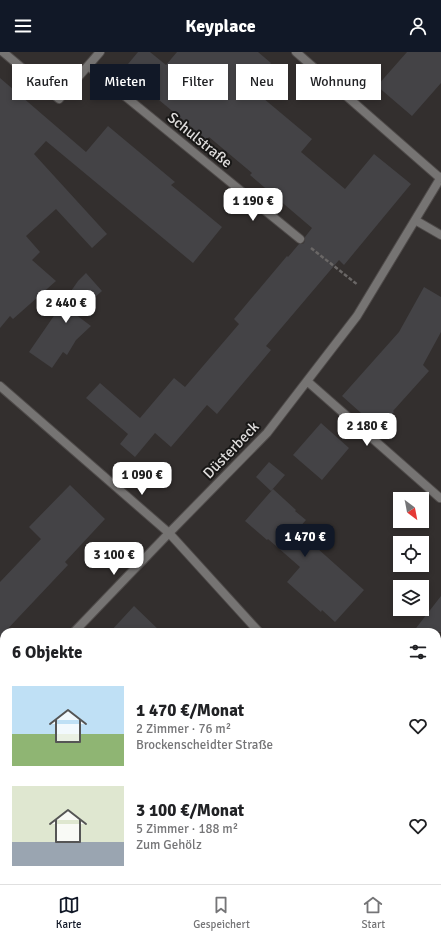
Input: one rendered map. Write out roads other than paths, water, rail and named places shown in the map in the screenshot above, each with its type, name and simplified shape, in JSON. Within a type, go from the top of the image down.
[{"type":"street","points":[[3,52],[59,98],[100,52]]},
{"type":"street","name":"Düsterbeck","points":[[78,628],[268,433],[357,316],[441,178],[296,52]]},
{"type":"street","name":"Schulstraße","points":[[88,66],[300,239]]},
{"type":"street","points":[[415,220],[441,235]]},
{"type":"street","points":[[307,381],[440,498]]},
{"type":"street","points":[[0,386],[169,533],[255,628]]}]
